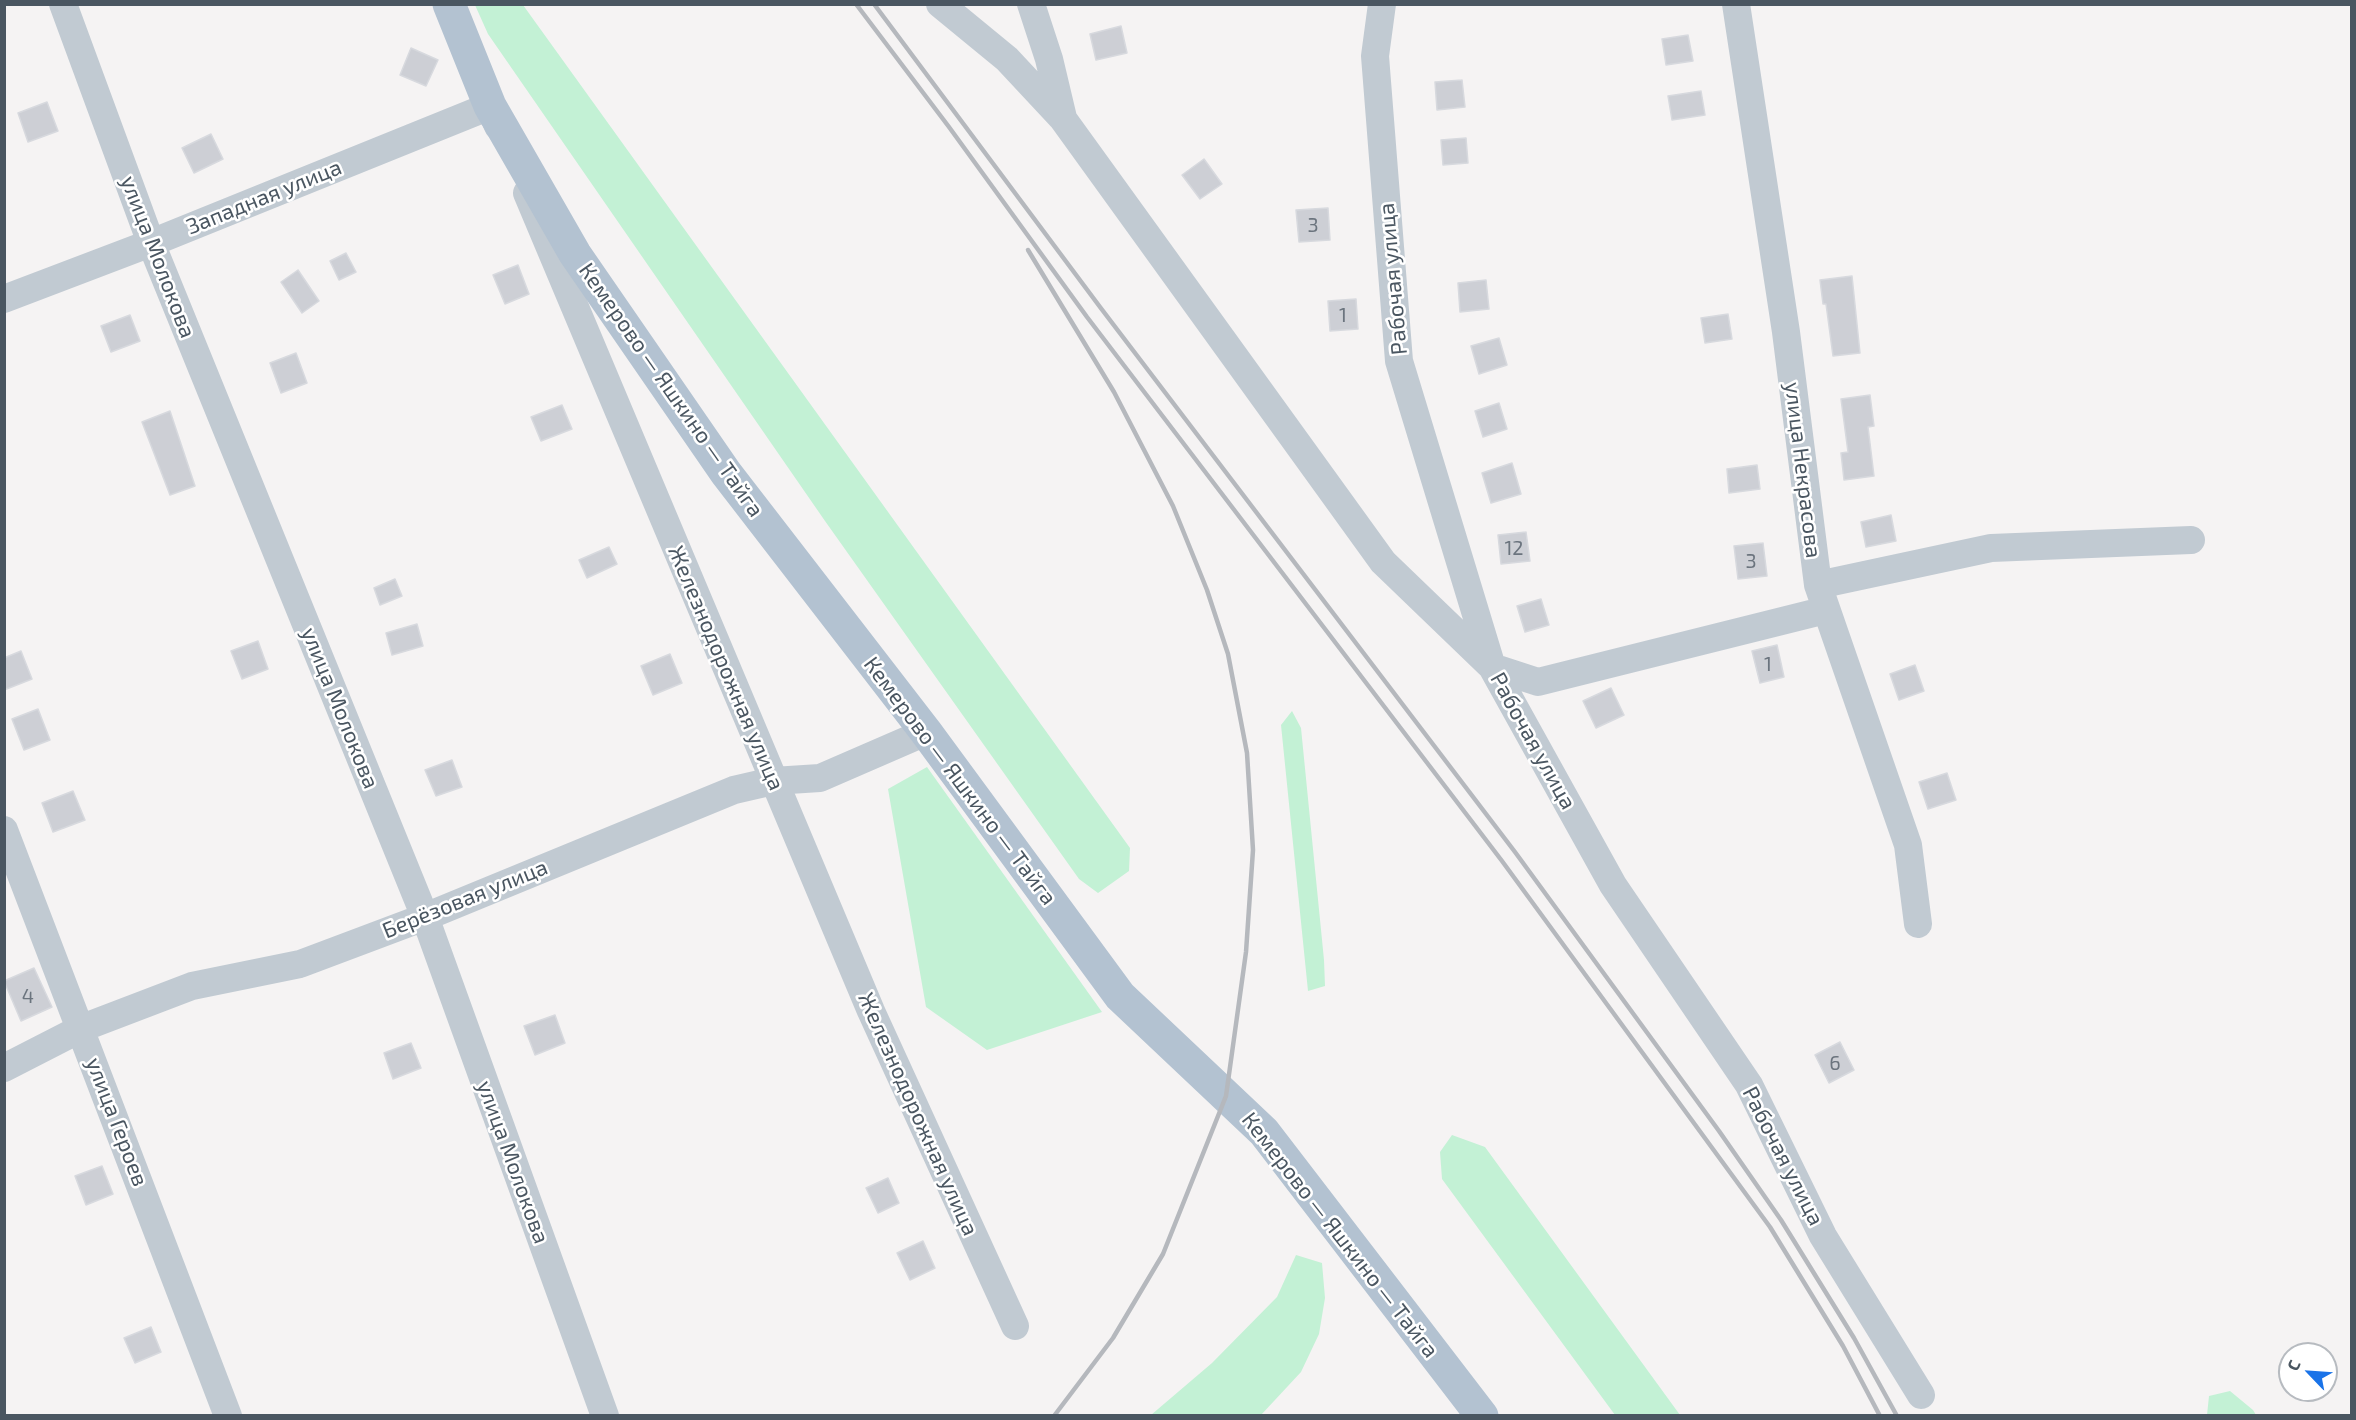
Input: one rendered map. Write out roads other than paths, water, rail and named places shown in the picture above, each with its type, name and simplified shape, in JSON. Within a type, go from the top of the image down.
[{"type":"main road","name":"Железнодорожная улица","points":[[449,4],[490,106]]},
{"type":"main road","name":"Кемерово — Яшкино — Тайга","points":[[490,106],[575,254],[726,472],[926,732],[1120,996],[1264,1132],[1482,1416]]},
{"type":"street","name":"улица Молокова","points":[[63,4],[151,243],[425,916],[605,1416]]},
{"type":"street","points":[[940,4],[1007,59],[1063,119],[1383,562],[1491,667],[1538,682],[1991,548],[2191,540]]},
{"type":"street","points":[[1031,4],[1049,59],[1063,119]]},
{"type":"street","name":"Рабочая улица","points":[[1382,4],[1375,56],[1399,361],[1491,667],[1613,885],[1749,1085],[1823,1236],[1922,1395]]},
{"type":"street","name":"улица Некрасова","points":[[1736,4],[1786,332],[1822,597],[1908,845],[1918,924]]},
{"type":"street","name":"Западная улица","points":[[4,299],[151,243],[490,106]]},
{"type":"street","name":"Железнодорожная улица","points":[[490,106],[871,1011],[1015,1326]]},
{"type":"street","name":"Берёзовая улица","points":[[4,1068],[82,1028],[192,986],[300,963],[425,916],[734,790],[773,781],[820,778],[926,732]]},
{"type":"street","name":"улица Героев","points":[[4,830],[82,1028],[228,1416]]},
{"type":"railway","points":[[856,4],[1087,317],[1502,861],[1770,1227],[1843,1346],[1880,1416]]},
{"type":"railway","points":[[874,4],[1100,307],[1515,852],[1719,1131],[1781,1220],[1854,1338],[1897,1416]]},
{"type":"railway","points":[[1028,250],[1114,392],[1173,506],[1207,590],[1228,654],[1247,753],[1253,850],[1246,952],[1226,1096],[1163,1254],[1113,1338],[1054,1416]]}]
